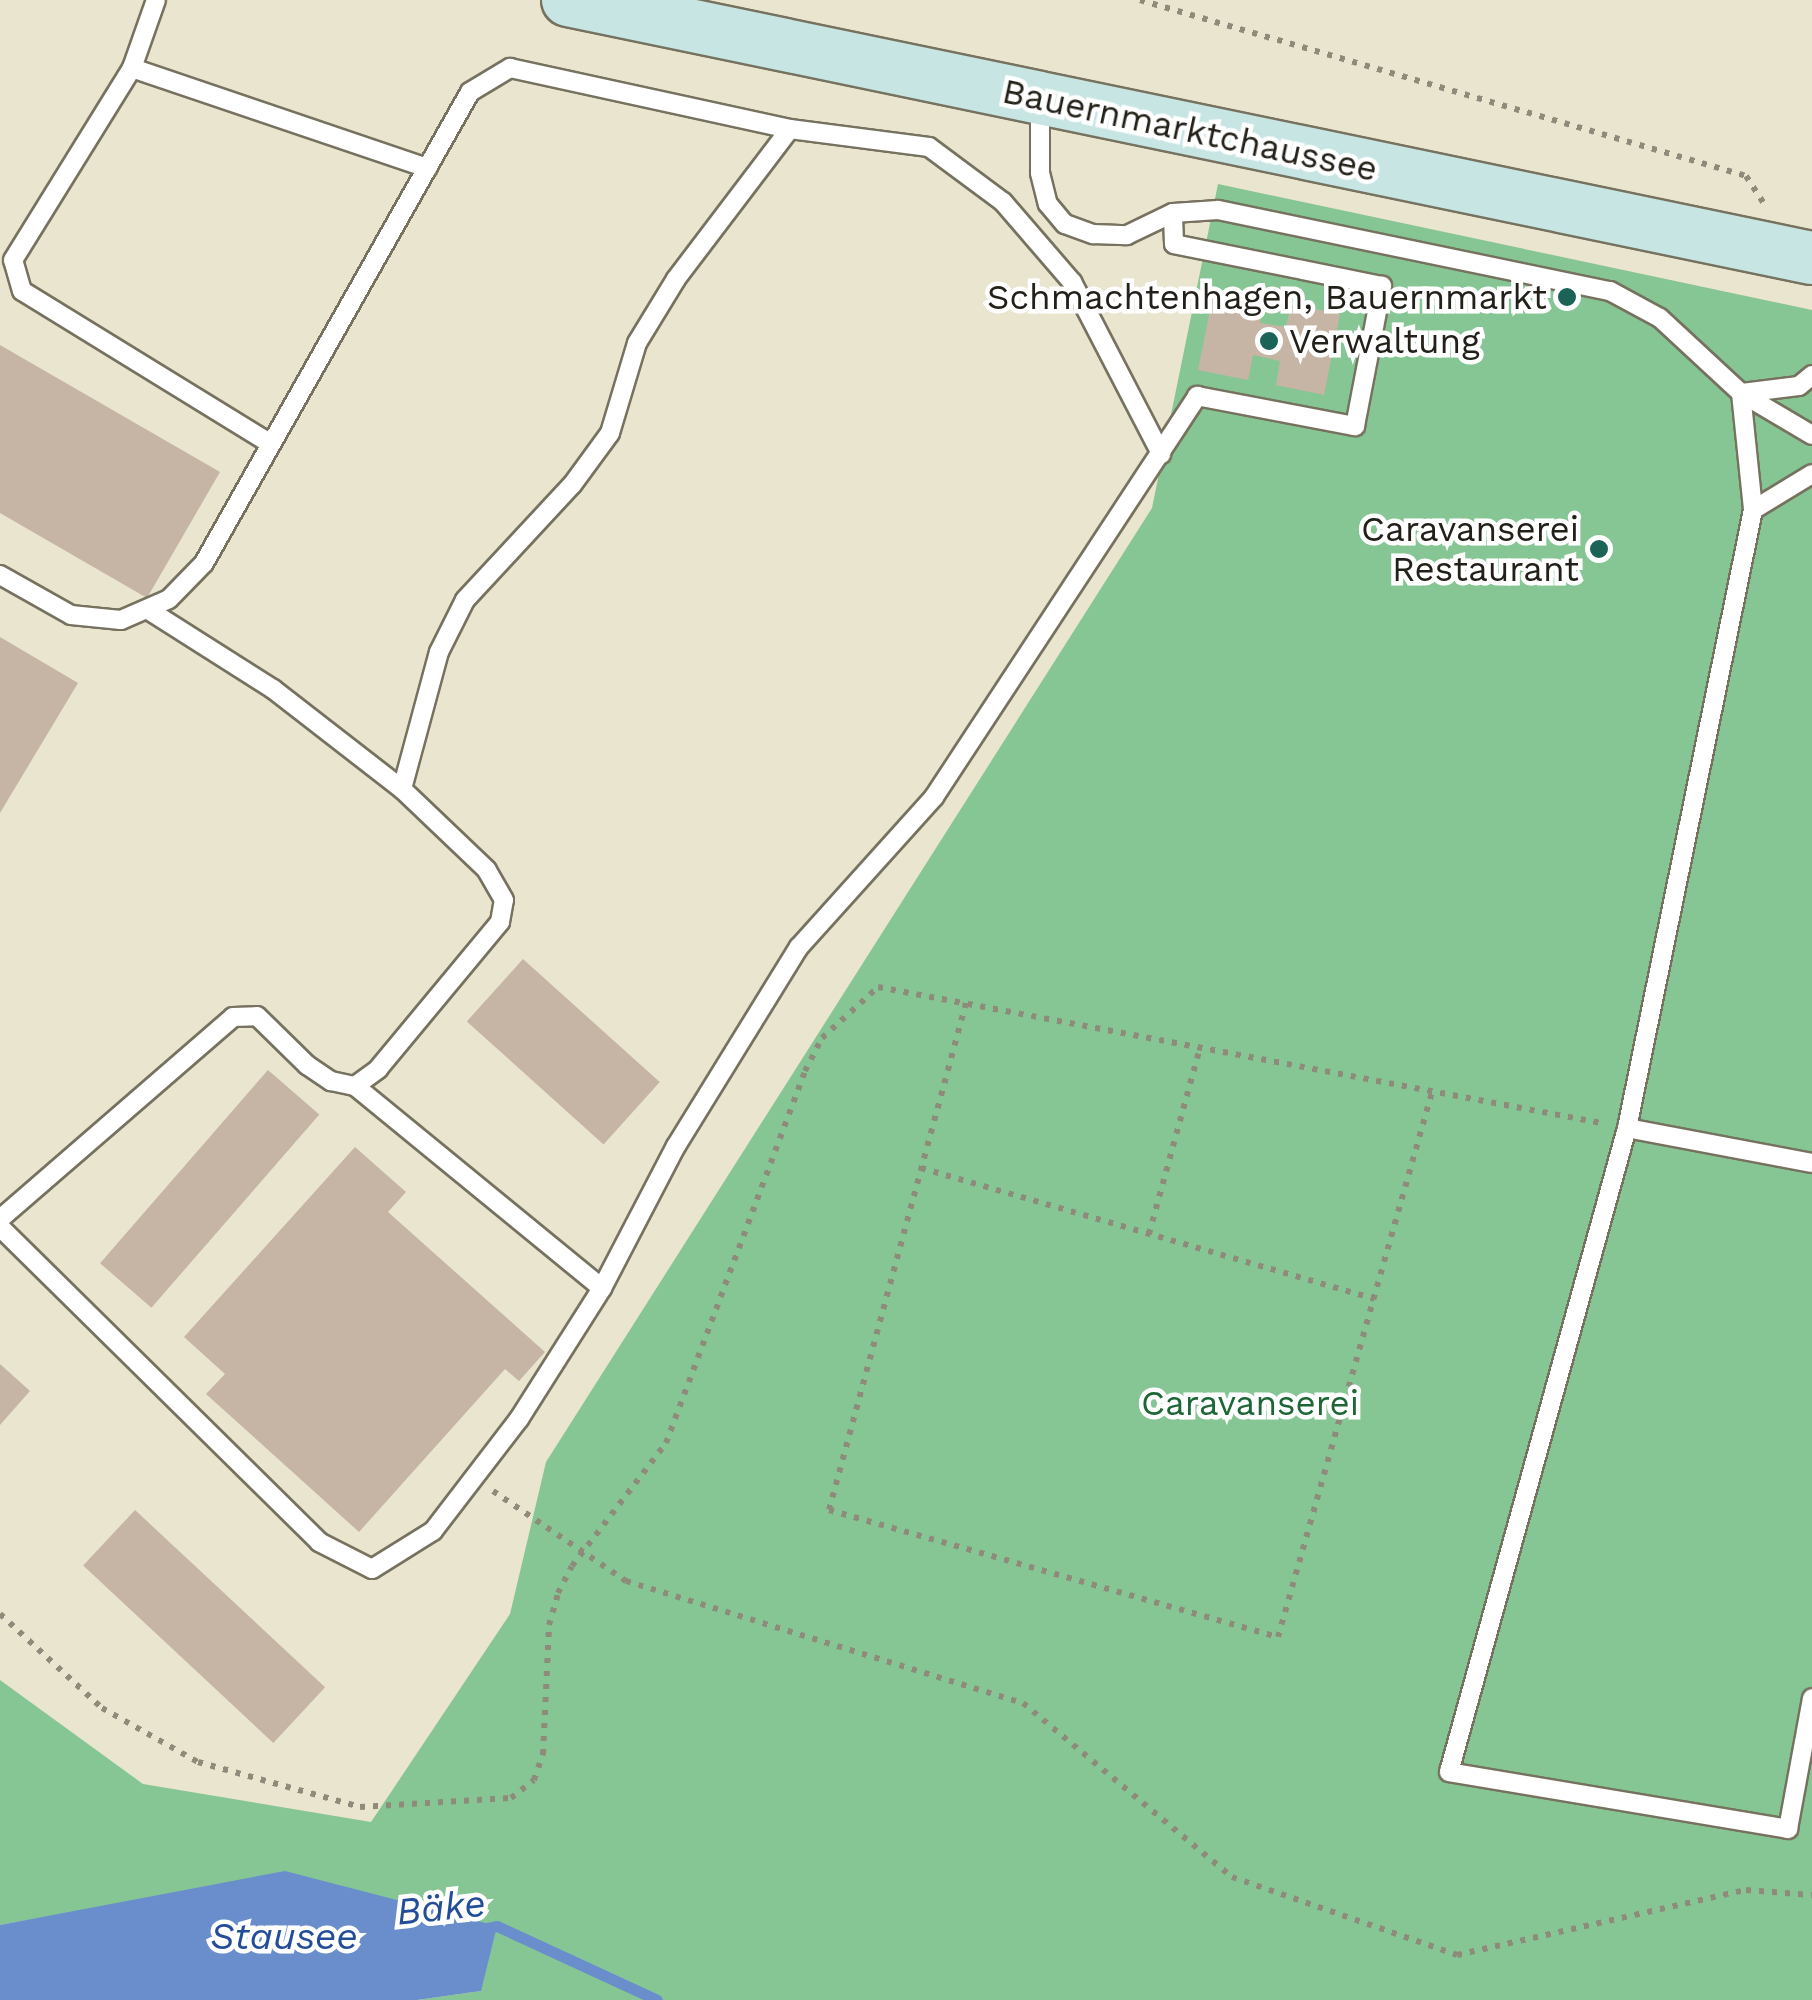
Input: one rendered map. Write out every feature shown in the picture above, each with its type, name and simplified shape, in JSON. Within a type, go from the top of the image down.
[{"type":"main road","name":"Bauernmarktchaussee","points":[[568,0],[1804,257]]},
{"type":"lane","points":[[156,0],[132,68],[13,260],[22,291],[272,444]]},
{"type":"lane","points":[[132,68],[428,168]]},
{"type":"lane","points":[[0,575],[71,615],[121,620],[169,600],[204,563],[470,92],[510,68],[790,128],[929,147],[1003,202],[1072,282],[1161,454]]},
{"type":"lane","points":[[1040,99],[1040,172],[1048,204],[1064,224],[1093,234],[1127,235],[1174,214],[1218,210],[1610,290],[1660,318],[1742,393],[1812,434]]},
{"type":"lane","points":[[402,790],[439,652],[465,600],[572,485],[610,433],[637,343],[676,279],[790,128]]},
{"type":"lane","points":[[602,1288],[355,1086],[331,1081],[307,1065],[257,1016],[233,1016],[0,1223],[320,1542],[372,1569],[433,1530],[474,1478],[602,1288],[676,1146],[800,946],[934,797],[1197,396],[1355,426],[1382,286],[1174,244],[1174,214]]},
{"type":"lane","points":[[1742,393],[1799,386],[1812,374]]},
{"type":"lane","points":[[1742,393],[1753,510],[1627,1128],[1448,1772],[1788,1830],[1812,1698]]},
{"type":"lane","points":[[1753,510],[1812,474]]},
{"type":"lane","points":[[147,609],[273,690],[402,790],[488,870],[504,900],[500,922],[480,950],[355,1086]]},
{"type":"lane","points":[[1627,1128],[1812,1162]]},
{"type":"path","points":[[1140,0],[1746,176],[1804,257]]},
{"type":"path","points":[[0,1614],[102,1708],[198,1762],[360,1807],[511,1798],[534,1780],[543,1754],[549,1625],[558,1593],[582,1552],[666,1442],[790,1104],[822,1038],[878,988],[1627,1128]]},
{"type":"path","points":[[966,1004],[829,1510],[1278,1636],[1432,1092]]},
{"type":"path","points":[[1149,1234],[1200,1048]]},
{"type":"path","points":[[921,1168],[1374,1299]]},
{"type":"path","points":[[474,1478],[626,1580],[1023,1703],[1232,1876],[1457,1956],[1746,1890],[1812,1895]]},
{"type":"green space","name":"Caravanserei","points":[[1218,184],[1812,310],[1812,2000],[417,2000],[481,1991],[132,1902],[0,1925],[0,1680],[143,1784],[371,1822],[510,1614],[546,1462],[1152,508]]},
{"type":"water","name":"Stausee","points":[[285,1871],[497,1926],[481,1991],[417,2000],[0,2000],[0,1925]]},
{"type":"building","name":"Verwaltung","points":[[1214,290],[1265,300],[1260,323],[1286,327],[1291,304],[1340,314],[1324,395],[1276,385],[1280,361],[1253,355],[1248,380],[1198,370]]},
{"type":"building","points":[[0,345],[220,472],[147,598],[0,513]]},
{"type":"building","points":[[0,637],[78,683],[0,813]]},
{"type":"building","points":[[523,959],[660,1082],[604,1145],[467,1021]]},
{"type":"building","points":[[268,1070],[319,1115],[151,1308],[100,1263]]},
{"type":"building","points":[[355,1147],[406,1192],[388,1212],[545,1352],[519,1381],[505,1369],[359,1532],[206,1394],[225,1374],[184,1337]]},
{"type":"building","points":[[0,1364],[30,1391],[0,1425]]},
{"type":"building","points":[[135,1510],[325,1687],[273,1743],[83,1566]]},
{"type":"waterway","name":"Bäke","points":[[482,1929],[497,1926],[657,2000]]},
{"type":"place","name":"Schmachtenhagen, Bauernmarkt","points":[[1567,297]]},
{"type":"place","name":"Verwaltung","points":[[1269,341]]},
{"type":"place","name":"Caravanserei Restaurant","points":[[1599,549]]}]
